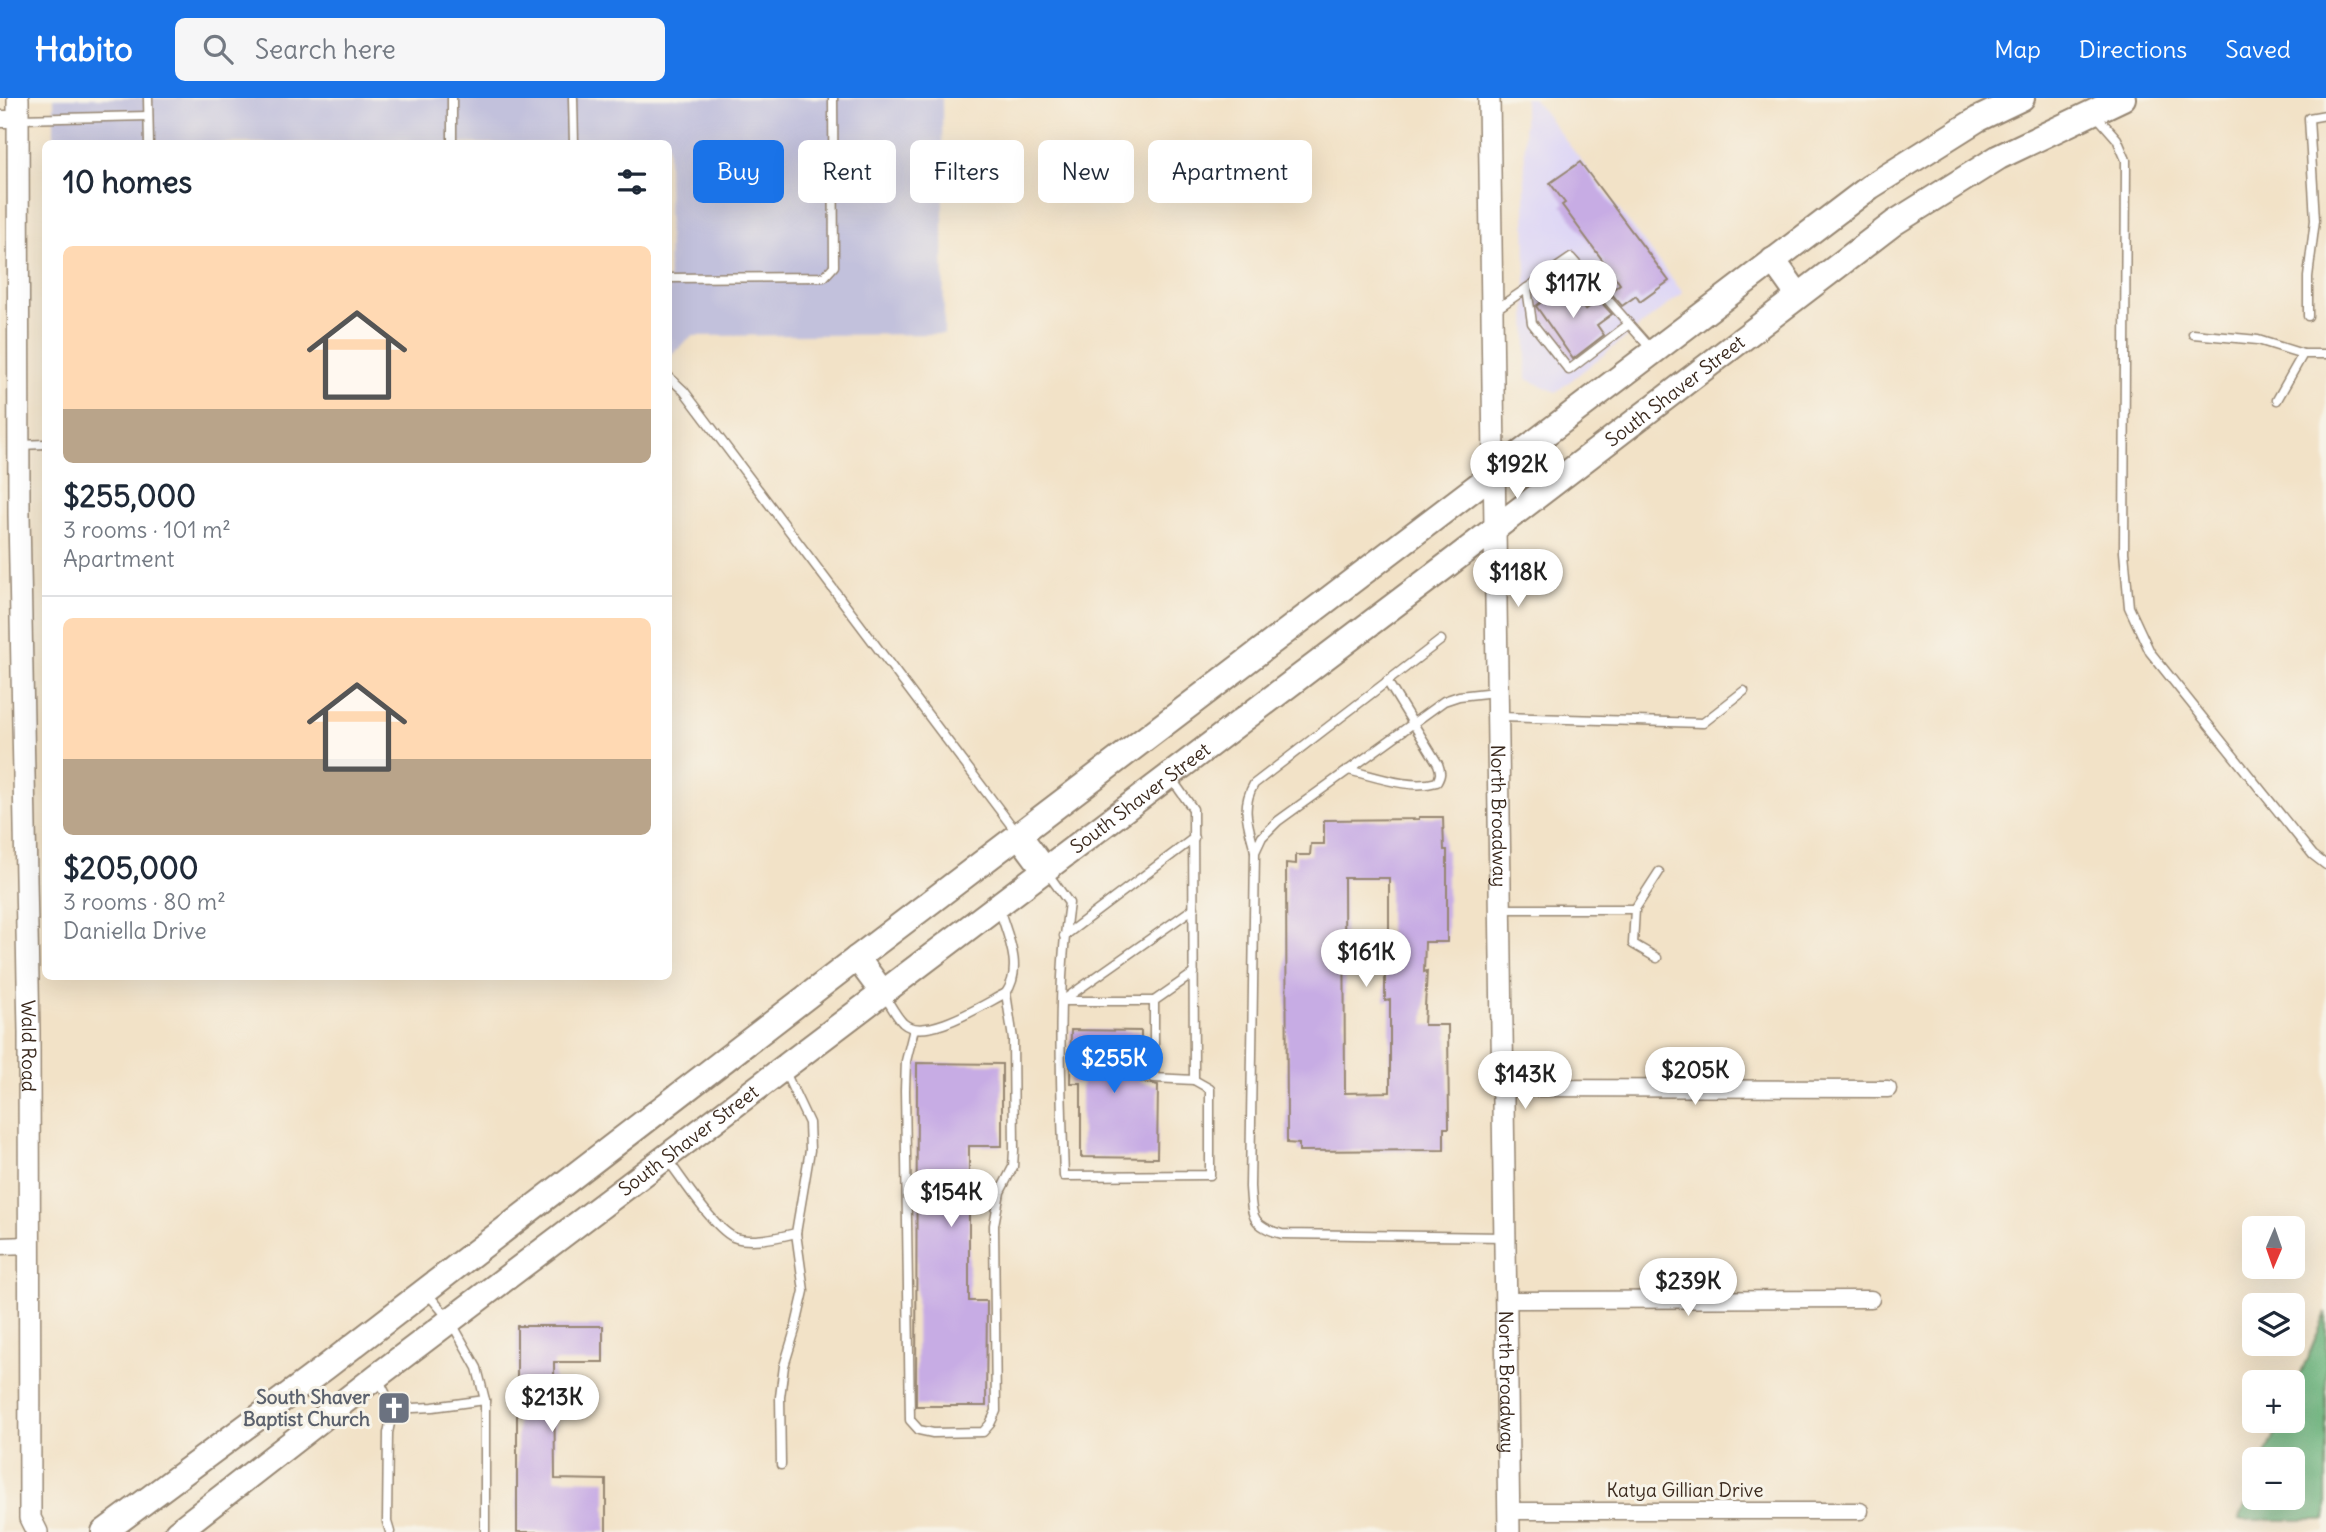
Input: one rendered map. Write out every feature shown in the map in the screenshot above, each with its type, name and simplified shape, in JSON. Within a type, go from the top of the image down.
[{"type":"main road","name":"South Shaver Street","points":[[104,1532],[425,1291],[857,958],[1870,187],[1978,119],[2022,98]]},
{"type":"main road","name":"South Shaver Street","points":[[177,1532],[450,1320],[1906,215],[2089,105],[2123,98]]},
{"type":"main road","points":[[1773,260],[1798,295]]},
{"type":"main road","points":[[1019,835],[1045,870]]},
{"type":"main road","points":[[857,958],[883,993]]},
{"type":"main road","points":[[643,1124],[666,1157]]},
{"type":"street","name":"North Broadway","points":[[1489,98],[1509,1522]]},
{"type":"street","name":"Wald Road","points":[[12,112],[29,1033],[30,1518],[37,1532]]},
{"type":"street","points":[[1503,1088],[1888,1089]]},
{"type":"street","points":[[0,1246],[28,1245]]},
{"type":"street","points":[[1505,1300],[1871,1299]]},
{"type":"street","name":"Katya Gillian Drive","points":[[1509,1522],[1860,1511]]},
{"type":"lane","points":[[148,98],[149,140]]},
{"type":"lane","points":[[452,98],[452,140]]},
{"type":"lane","points":[[573,98],[573,140]]},
{"type":"lane","points":[[672,278],[824,277],[834,266],[833,98]]},
{"type":"lane","points":[[2089,105],[2117,139],[2126,160],[2124,552],[2129,607],[2150,652],[2313,855],[2326,865]]},
{"type":"lane","points":[[12,112],[148,117]]},
{"type":"lane","points":[[2308,316],[2308,277],[2315,220],[2309,118],[2326,115]]},
{"type":"lane","points":[[1492,312],[1571,258],[1654,352]]},
{"type":"lane","points":[[1527,288],[1532,323],[1569,370],[1629,324]]},
{"type":"lane","points":[[2193,334],[2258,340],[2303,354],[2326,354]]},
{"type":"lane","points":[[2277,400],[2303,354]]},
{"type":"lane","points":[[672,380],[684,391],[1019,835]]},
{"type":"lane","points":[[19,445],[42,444]]},
{"type":"lane","points":[[1441,640],[1254,784],[1246,798],[1255,852],[1251,1207],[1256,1220],[1265,1230],[1282,1234],[1505,1237]]},
{"type":"lane","points":[[1348,770],[1413,785],[1437,782],[1441,772],[1438,764],[1387,681]]},
{"type":"lane","points":[[1255,852],[1262,837],[1278,821],[1444,701],[1497,691]]},
{"type":"lane","points":[[1498,717],[1703,723],[1744,691]]},
{"type":"lane","points":[[1169,776],[1193,809],[1194,1080]]},
{"type":"lane","points":[[1065,936],[1194,838]]},
{"type":"lane","points":[[1045,870],[1069,903],[1062,1001],[1064,1176],[1210,1175],[1210,1089],[1194,1080],[1154,1078],[1154,1001]]},
{"type":"lane","points":[[1657,958],[1633,944],[1635,909],[1660,872]]},
{"type":"lane","points":[[883,993],[904,1024],[914,1029],[933,1029],[1006,993],[1014,982],[1014,959],[998,905]]},
{"type":"lane","points":[[1062,1001],[1194,908]]},
{"type":"lane","points":[[1500,909],[1635,909]]},
{"type":"lane","points":[[1062,1001],[1154,1001],[1194,973]]},
{"type":"lane","points":[[914,1029],[906,1060],[905,1090],[910,1420],[919,1430],[933,1433],[983,1432],[996,1411],[993,1225],[1000,1192],[1010,1174],[1014,1158],[1013,1039],[1006,993]]},
{"type":"lane","points":[[781,1465],[780,1397],[784,1366],[804,1291],[796,1233],[810,1150],[808,1123],[783,1068]]},
{"type":"lane","points":[[666,1157],[716,1224],[735,1238],[778,1238],[796,1233]]},
{"type":"lane","points":[[425,1291],[450,1320],[477,1368],[485,1400],[485,1532]]},
{"type":"lane","points":[[377,1376],[393,1409],[388,1433],[387,1522],[390,1532]]},
{"type":"lane","points":[[393,1409],[485,1400]]},
{"type":"shaded area","points":[[54,98],[942,98],[942,140],[910,140],[910,203],[943,203],[944,334],[692,336],[672,355],[672,140],[54,140]]},
{"type":"shaded area","points":[[1524,98],[1533,98],[1683,293],[1556,392],[1527,379]]},
{"type":"green space","points":[[2326,1313],[2326,1520],[2239,1520],[2243,1510],[2305,1510],[2305,1447],[2269,1447],[2276,1433],[2305,1433],[2305,1370],[2302,1370]]},
{"type":"building","points":[[1580,162],[1669,281],[1640,302],[1636,296],[1622,306],[1610,292],[1620,284],[1562,205],[1565,203],[1550,183]]},
{"type":"building","points":[[1567,284],[1585,310],[1599,300],[1612,314],[1597,325],[1604,335],[1573,359],[1536,306]]},
{"type":"building","points":[[1443,817],[1444,850],[1447,850],[1447,942],[1425,942],[1424,972],[1427,971],[1424,1025],[1448,1025],[1449,1128],[1444,1128],[1444,1150],[1299,1151],[1299,1144],[1287,1143],[1286,863],[1296,864],[1296,855],[1310,855],[1311,844],[1324,844],[1324,820]],"holes":[[[1344,878],[1389,878],[1389,967],[1385,967],[1385,1001],[1390,1000],[1390,1092],[1345,1093]]]},
{"type":"building","points":[[1071,1030],[1141,1031],[1141,1082],[1158,1085],[1157,1158],[1081,1157],[1081,1083],[1070,1083]]},
{"type":"building","points":[[917,1063],[1002,1064],[1002,1146],[969,1146],[969,1301],[987,1301],[986,1406],[916,1406]]},
{"type":"building","points":[[517,1326],[603,1326],[603,1362],[554,1362],[555,1479],[606,1480],[606,1532],[517,1532]]},
{"type":"place","name":"South Shaver Baptist Church","points":[[394,1408]]}]
